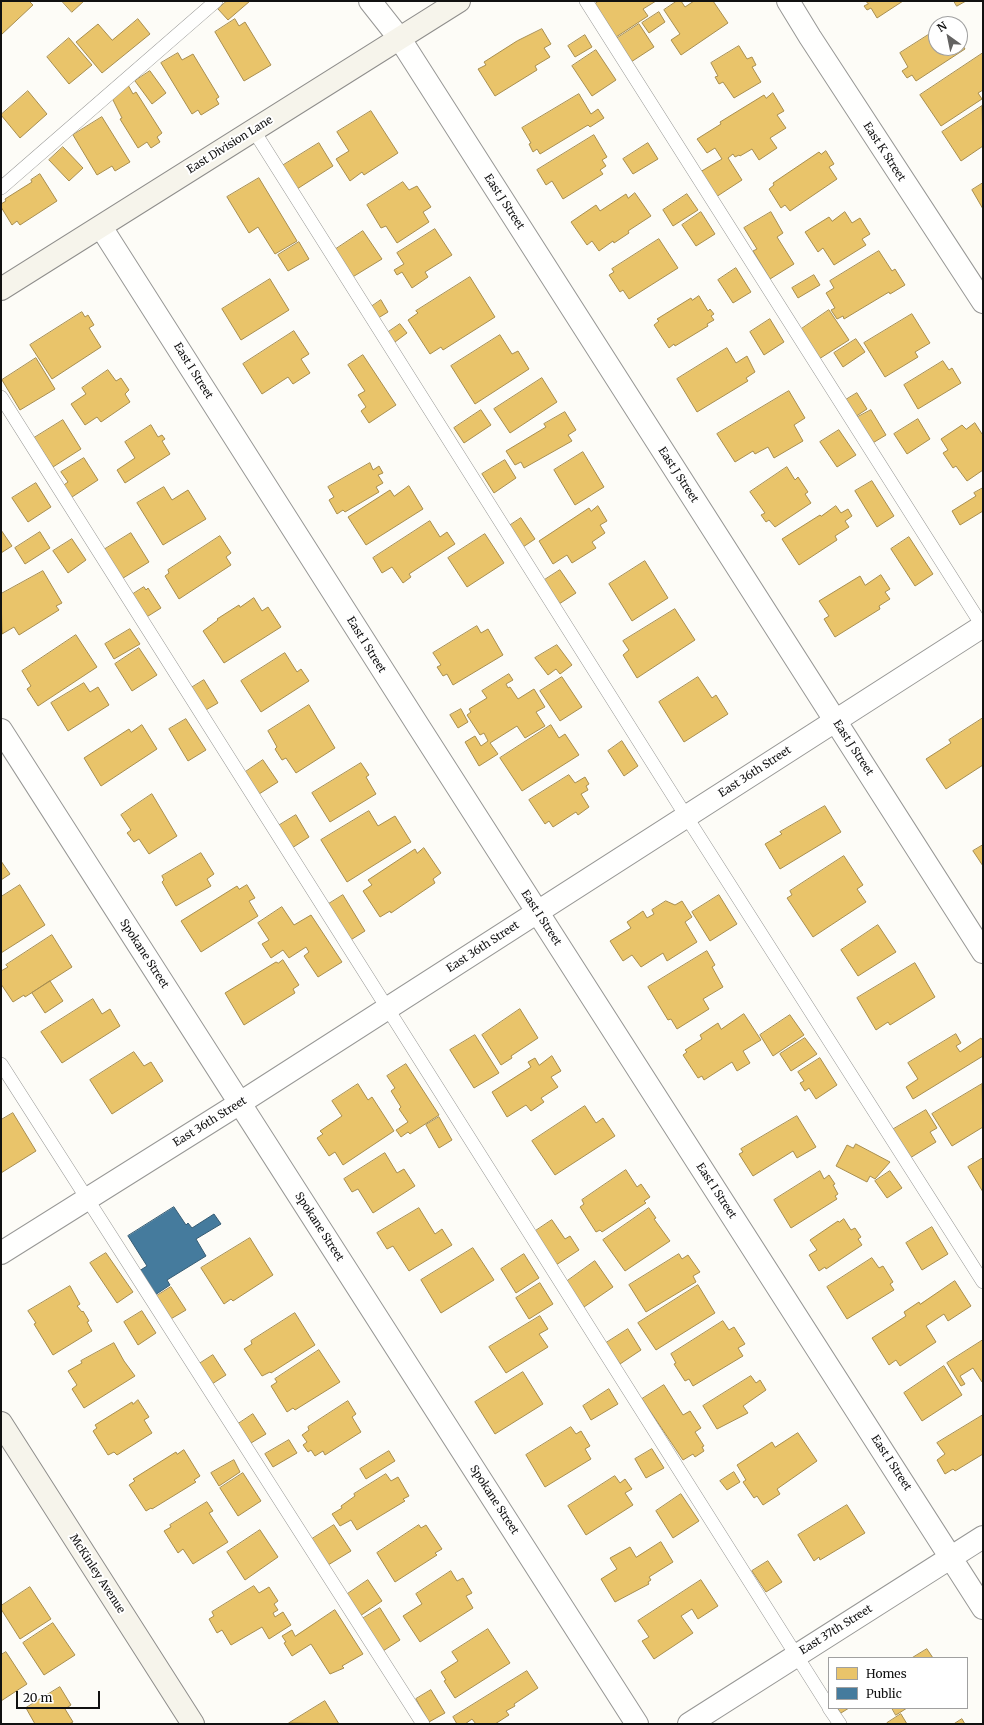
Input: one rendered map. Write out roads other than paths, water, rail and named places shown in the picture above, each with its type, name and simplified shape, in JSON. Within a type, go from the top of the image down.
[{"type":"street","name":"East J Street","points":[[370,1],[400,39],[983,952]]},
{"type":"street","name":"East Division Lane","points":[[1,289],[459,1]]},
{"type":"street","name":"East K Street","points":[[788,1],[814,44],[983,302]]},
{"type":"street","name":"East I Street","points":[[101,227],[537,912],[983,1608]]},
{"type":"street","name":"East 36th Street","points":[[1,1253],[240,1103],[983,626]]},
{"type":"street","name":"Spokane Street","points":[[1,730],[637,1724]]},
{"type":"street","name":"McKinley Avenue","points":[[1,1423],[194,1724]]},
{"type":"street","name":"East 37th Street","points":[[689,1724],[983,1537]]},
{"type":"lane","points":[[1,188],[216,1]]},
{"type":"lane","points":[[586,1],[983,626]]},
{"type":"lane","points":[[254,131],[686,816],[983,1282]]},
{"type":"lane","points":[[1,397],[828,1706]]},
{"type":"lane","points":[[1,1064],[423,1724]]},
{"type":"lane","points":[[830,1709],[840,1724]]}]
